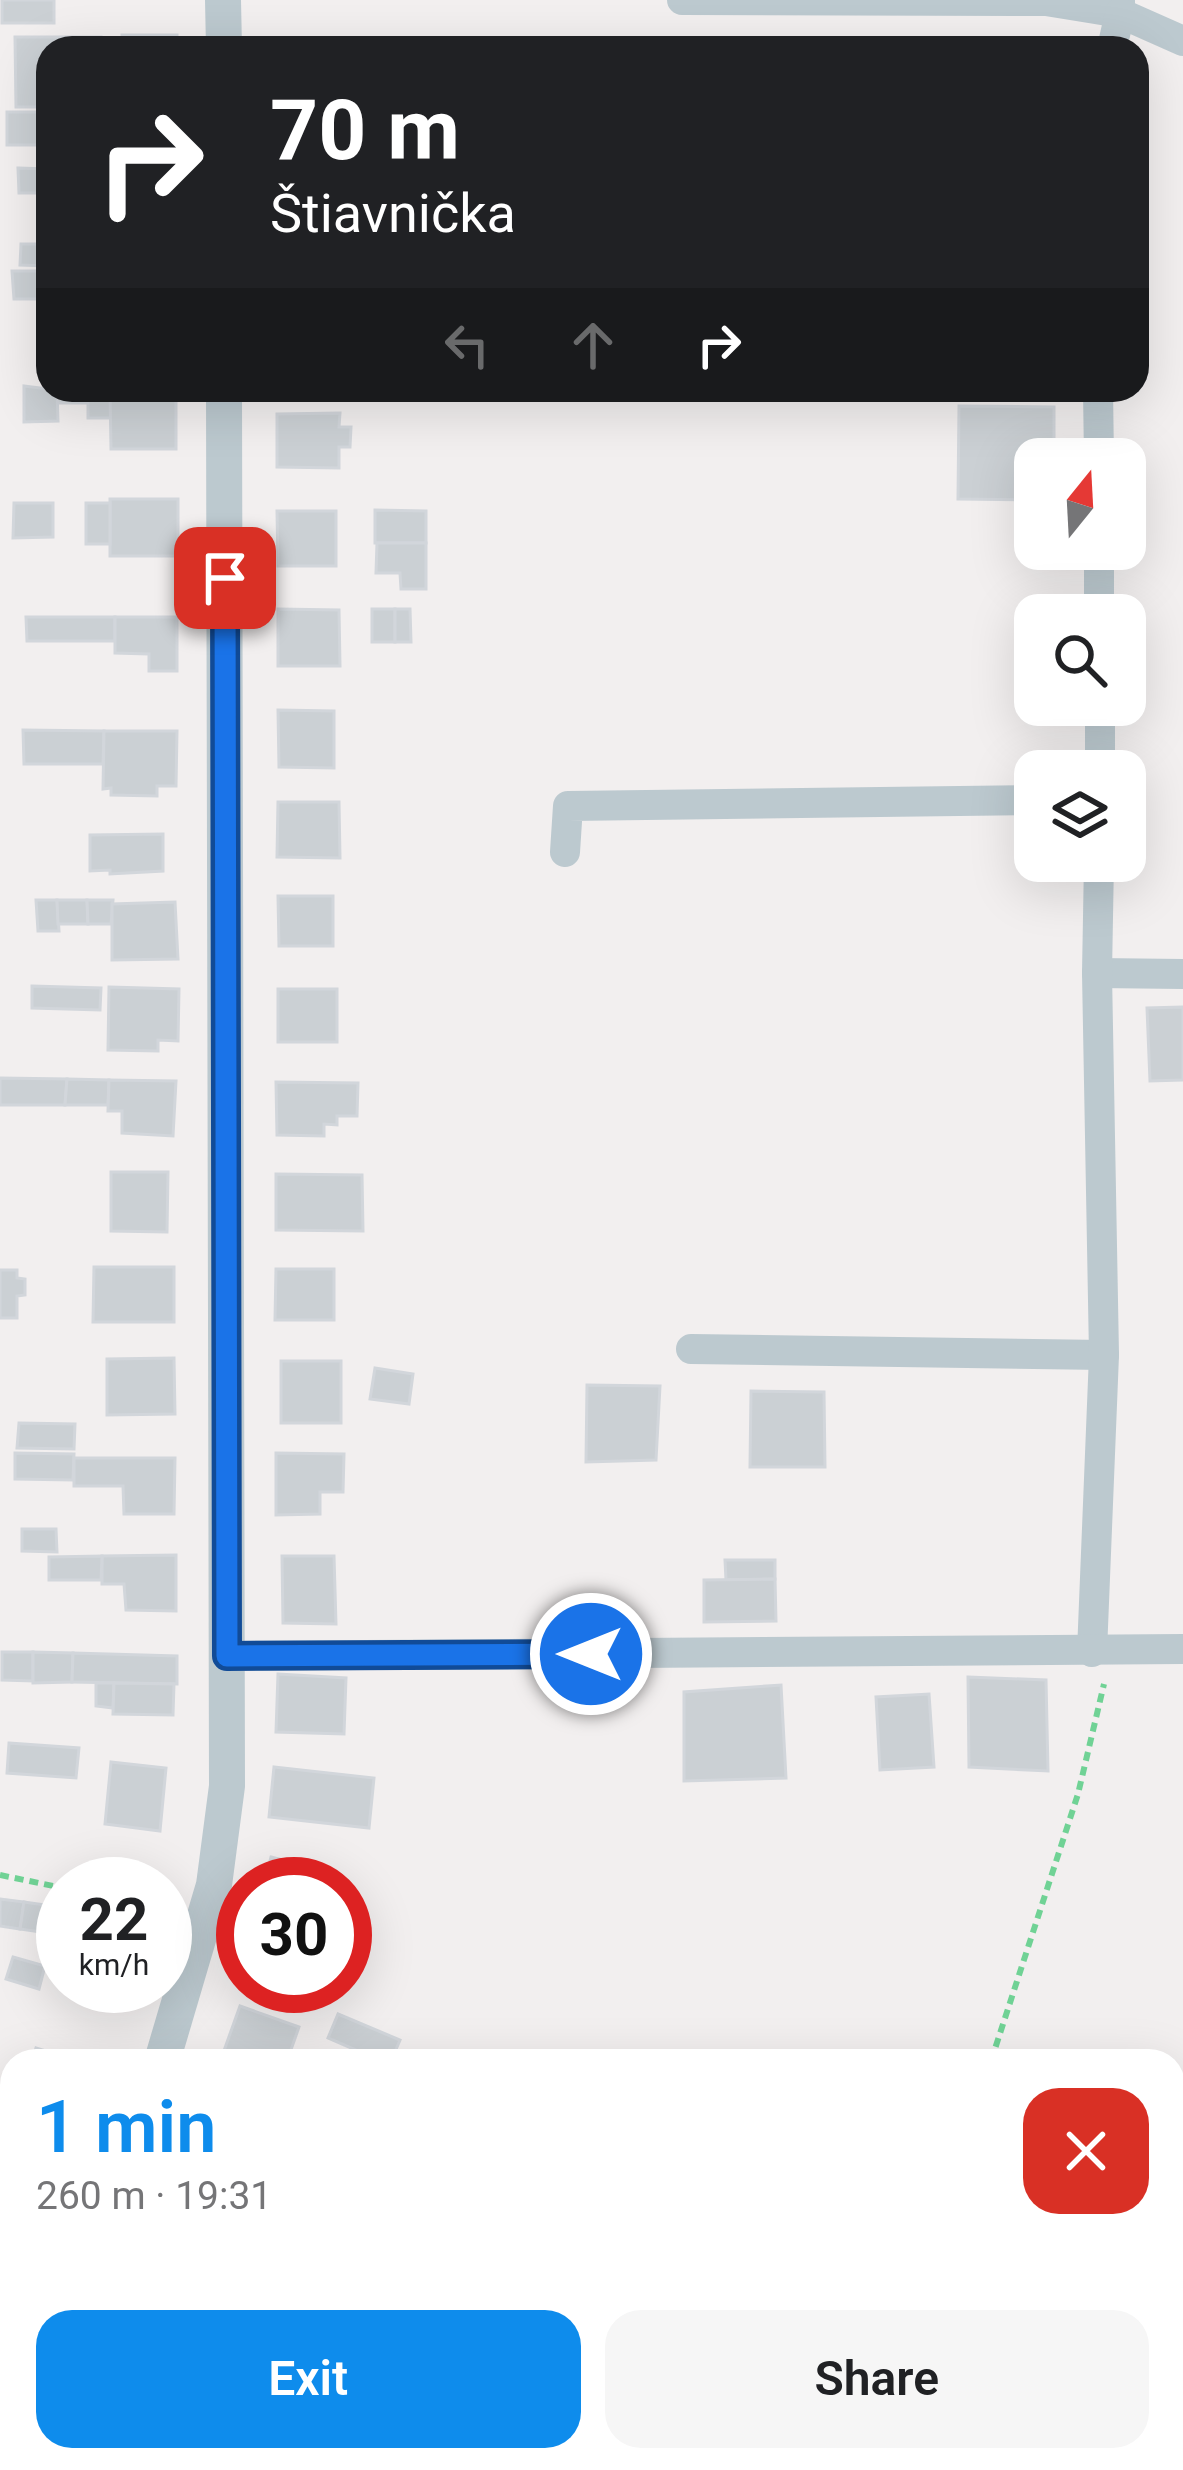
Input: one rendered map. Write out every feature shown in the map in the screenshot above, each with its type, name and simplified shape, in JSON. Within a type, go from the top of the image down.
[{"type":"street","points":[[224,0],[224,36]]},
{"type":"street","points":[[682,0],[1120,6],[1183,41]]},
{"type":"street","points":[[1114,36],[1120,6]]},
{"type":"street","points":[[166,2049],[214,1885],[227,1786],[224,402]]},
{"type":"street","points":[[1098,402],[1099,438]]},
{"type":"street","points":[[565,852],[568,806],[1014,800]]},
{"type":"street","points":[[1099,882],[1102,1652]]},
{"type":"street","points":[[1097,973],[1183,974]]},
{"type":"street","points":[[691,1349],[1104,1355]]},
{"type":"street","points":[[227,1656],[1183,1649]]},
{"type":"path","points":[[995,2049],[1078,1794],[1102,1652]]},
{"type":"path","points":[[0,1874],[36,1882]]},
{"type":"building","points":[[2,0],[54,0],[54,23],[2,23]]},
{"type":"building","points":[[15,37],[36,37],[36,107],[16,107]]},
{"type":"building","points":[[7,112],[36,112],[36,145],[7,145]]},
{"type":"building","points":[[18,168],[36,169],[36,193],[19,193]]},
{"type":"building","points":[[21,244],[36,244],[36,266],[20,265]]},
{"type":"building","points":[[12,271],[36,271],[36,299],[14,299]]},
{"type":"building","points":[[24,386],[36,387],[36,402],[57,402],[58,421],[24,422]]},
{"type":"building","points":[[110,402],[111,418],[88,418],[88,403],[58,403]]},
{"type":"building","points":[[110,402],[176,402],[176,449],[111,449]]},
{"type":"building","points":[[959,406],[1054,407],[1054,438],[1014,438],[1014,500],[958,499]]},
{"type":"building","points":[[340,413],[339,427],[351,427],[350,447],[339,447],[339,468],[277,467],[277,414]]},
{"type":"building","points":[[110,499],[178,499],[178,556],[110,556]]},
{"type":"building","points":[[14,503],[53,503],[53,537],[13,538]]},
{"type":"building","points":[[86,503],[110,503],[110,544],[86,544]]},
{"type":"building","points":[[375,510],[426,511],[426,543],[375,543]]},
{"type":"building","points":[[277,511],[336,511],[336,566],[278,566]]},
{"type":"building","points":[[377,543],[426,543],[426,589],[401,589],[400,573],[376,573]]},
{"type":"building","points":[[278,609],[339,610],[340,666],[278,666]]},
{"type":"building","points":[[372,609],[395,609],[395,642],[372,642]]},
{"type":"building","points":[[395,609],[410,609],[411,642],[395,642]]},
{"type":"building","points":[[26,617],[115,617],[115,641],[27,641]]},
{"type":"building","points":[[115,617],[177,617],[177,671],[149,671],[149,654],[115,653]]},
{"type":"building","points":[[278,710],[334,711],[334,768],[279,767]]},
{"type":"building","points":[[23,730],[104,731],[103,764],[24,764]]},
{"type":"building","points":[[104,731],[177,731],[176,786],[157,786],[157,796],[111,795],[111,788],[103,789]]},
{"type":"building","points":[[278,802],[339,802],[340,858],[277,857]]},
{"type":"building","points":[[163,834],[163,871],[90,871],[90,835]]},
{"type":"building","points":[[278,896],[333,896],[333,946],[279,946]]},
{"type":"building","points":[[36,900],[57,900],[59,931],[38,931]]},
{"type":"building","points":[[57,900],[87,900],[88,924],[58,924]]},
{"type":"building","points":[[87,900],[113,900],[111,924],[88,924]]},
{"type":"building","points":[[175,902],[178,959],[112,960],[112,904]]},
{"type":"building","points":[[32,986],[101,988],[100,1010],[32,1008]]},
{"type":"building","points":[[109,987],[179,989],[178,1041],[158,1040],[158,1051],[108,1050]]},
{"type":"building","points":[[278,989],[337,989],[337,1042],[278,1042]]},
{"type":"building","points":[[1183,1007],[1183,1080],[1150,1081],[1147,1008]]},
{"type":"building","points":[[0,1078],[67,1079],[65,1105],[0,1105]]},
{"type":"building","points":[[67,1079],[109,1080],[108,1105],[65,1105]]},
{"type":"building","points":[[109,1080],[176,1081],[173,1136],[122,1133],[122,1111],[108,1111]]},
{"type":"building","points":[[276,1082],[358,1083],[357,1116],[337,1116],[337,1125],[324,1124],[324,1136],[277,1135]]},
{"type":"building","points":[[111,1172],[168,1172],[167,1232],[111,1231]]},
{"type":"building","points":[[276,1174],[362,1175],[363,1231],[276,1230]]},
{"type":"building","points":[[94,1267],[174,1267],[174,1322],[93,1322]]},
{"type":"building","points":[[276,1269],[334,1269],[334,1320],[275,1320]]},
{"type":"building","points":[[0,1270],[17,1270],[17,1278],[25,1279],[25,1295],[17,1296],[17,1318],[0,1318]]},
{"type":"building","points":[[174,1358],[175,1414],[107,1415],[107,1359]]},
{"type":"building","points":[[281,1361],[341,1361],[341,1423],[281,1423]]},
{"type":"building","points":[[375,1368],[413,1374],[409,1404],[370,1399]]},
{"type":"building","points":[[587,1385],[660,1386],[656,1460],[586,1462]]},
{"type":"building","points":[[751,1391],[824,1392],[825,1467],[750,1467]]},
{"type":"building","points":[[19,1423],[75,1424],[74,1449],[17,1448]]},
{"type":"building","points":[[15,1453],[74,1454],[73,1480],[15,1479]]},
{"type":"building","points":[[276,1453],[344,1454],[343,1492],[320,1492],[320,1514],[276,1515]]},
{"type":"building","points":[[74,1458],[175,1458],[174,1514],[124,1514],[123,1486],[74,1486]]},
{"type":"building","points":[[22,1529],[56,1529],[57,1552],[22,1551]]},
{"type":"building","points":[[176,1555],[176,1611],[126,1610],[124,1584],[102,1584],[102,1556]]},
{"type":"building","points":[[102,1556],[101,1580],[49,1580],[49,1557]]},
{"type":"building","points":[[282,1556],[334,1556],[336,1624],[283,1623]]},
{"type":"building","points":[[725,1560],[775,1560],[775,1579],[726,1580]]},
{"type":"building","points":[[775,1579],[776,1621],[704,1622],[704,1580]]},
{"type":"building","points":[[2,1652],[33,1652],[33,1681],[2,1680]]},
{"type":"building","points":[[33,1652],[73,1653],[72,1682],[33,1683]]},
{"type":"building","points":[[73,1653],[177,1656],[177,1684],[72,1682]]},
{"type":"building","points":[[278,1674],[346,1678],[344,1734],[276,1732]]},
{"type":"building","points":[[968,1677],[1046,1680],[1048,1771],[969,1767]]},
{"type":"building","points":[[96,1683],[114,1683],[113,1708],[96,1706]]},
{"type":"building","points":[[114,1683],[174,1684],[173,1715],[113,1714]]},
{"type":"building","points":[[781,1685],[786,1778],[684,1781],[684,1692]]},
{"type":"building","points":[[929,1694],[934,1767],[880,1770],[876,1697]]},
{"type":"building","points":[[9,1743],[79,1748],[76,1778],[7,1773]]},
{"type":"building","points":[[111,1762],[166,1768],[160,1831],[105,1824]]},
{"type":"building","points":[[274,1767],[374,1778],[369,1828],[269,1817]]},
{"type":"building","points":[[0,1899],[24,1902],[20,1929],[0,1926]]},
{"type":"building","points":[[24,1902],[36,1904],[36,1931],[20,1929]]},
{"type":"building","points":[[13,1957],[36,1963],[36,1988],[6,1979]]},
{"type":"building","points":[[237,2013],[260,2013],[299,2027],[291,2049],[225,2049]]},
{"type":"building","points":[[338,2014],[400,2040],[396,2049],[353,2049],[328,2038]]},
{"type":"route","points":[[225,578],[227,1656],[591,1654]]}]
